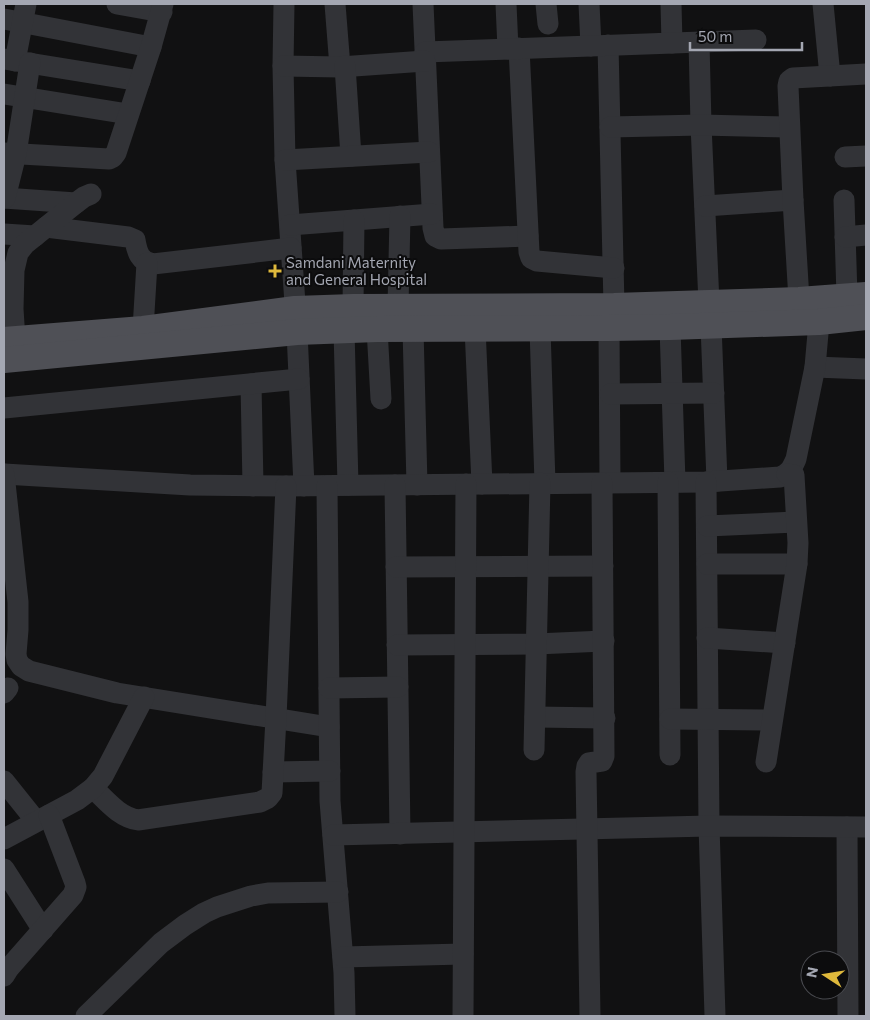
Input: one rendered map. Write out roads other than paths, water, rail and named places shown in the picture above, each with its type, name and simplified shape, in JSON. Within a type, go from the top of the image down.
[{"type":"main road","points":[[349,318],[376,329],[540,329],[611,317],[670,327],[710,314],[799,300],[857,296]]},
{"type":"main road","points":[[7,346],[143,329],[349,318],[398,306],[611,317],[710,314],[819,322],[866,317]]},
{"type":"main road","points":[[7,346],[296,320]]},
{"type":"street","points":[[10,153],[109,159],[116,153],[163,8],[117,4]]},
{"type":"street","points":[[93,788],[122,815],[138,820],[260,802],[268,798],[272,793],[276,718],[295,486],[299,379],[285,160],[282,66],[284,4]]},
{"type":"street","points":[[335,4],[351,156]]},
{"type":"street","points":[[423,4],[432,214],[435,236],[442,240],[528,236]]},
{"type":"street","points":[[506,4],[514,49],[529,252],[531,258],[537,261],[614,268]]},
{"type":"street","points":[[589,4],[600,46],[610,126],[614,268],[603,566],[604,759],[589,764],[586,772],[590,1016]]},
{"type":"street","points":[[671,4],[672,43]]},
{"type":"street","points":[[822,4],[830,76]]},
{"type":"street","points":[[7,346],[9,270],[25,244],[83,199],[4,198],[10,153],[24,97],[16,61],[17,15],[151,47]]},
{"type":"street","points":[[282,66],[342,66],[425,56],[514,49],[756,40]]},
{"type":"street","points":[[699,42],[701,125],[714,393],[711,482],[707,526],[707,638],[709,826],[715,1016]]},
{"type":"street","points":[[16,61],[140,80]]},
{"type":"street","points":[[799,300],[789,127],[789,81],[793,78],[866,74]]},
{"type":"street","points":[[4,94],[128,114]]},
{"type":"street","points":[[610,126],[701,125],[789,127]]},
{"type":"street","points":[[285,160],[429,152]]},
{"type":"street","points":[[845,157],[866,156]]},
{"type":"street","points":[[705,206],[793,200]]},
{"type":"street","points":[[844,200],[845,236],[857,296]]},
{"type":"street","points":[[290,225],[432,214]]},
{"type":"street","points":[[398,306],[400,216]]},
{"type":"street","points":[[348,485],[349,318],[354,220]]},
{"type":"street","points":[[4,234],[40,232],[128,237],[135,240],[141,259],[153,264],[292,248]]},
{"type":"street","points":[[845,236],[866,235]]},
{"type":"street","points":[[143,329],[147,263]]},
{"type":"street","points":[[330,727],[117,693],[29,671],[21,666],[16,654],[18,602],[4,474],[190,485],[253,486],[711,482],[780,477],[787,474],[796,459],[815,367],[819,322]]},
{"type":"street","points":[[670,327],[672,393],[670,756]]},
{"type":"street","points":[[463,1016],[465,567],[474,484],[475,328]]},
{"type":"street","points":[[376,329],[381,399]]},
{"type":"street","points":[[413,329],[417,485]]},
{"type":"street","points":[[534,750],[538,566],[542,483],[540,329]]},
{"type":"street","points":[[815,367],[866,369]]},
{"type":"street","points":[[4,408],[299,379]]},
{"type":"street","points":[[251,384],[253,486]]},
{"type":"street","points":[[610,394],[714,393]]},
{"type":"street","points":[[766,762],[797,564],[794,475],[787,474]]},
{"type":"street","points":[[395,485],[400,834]]},
{"type":"street","points":[[327,486],[330,801],[343,958],[345,1016]]},
{"type":"street","points":[[707,526],[796,522]]},
{"type":"street","points":[[707,564],[797,564]]},
{"type":"street","points":[[396,568],[603,566]]},
{"type":"street","points":[[707,638],[784,643]]},
{"type":"street","points":[[397,645],[536,644],[604,641]]},
{"type":"street","points":[[329,688],[398,687]]},
{"type":"street","points":[[4,839],[77,800],[93,788],[103,776],[144,697]]},
{"type":"street","points":[[535,718],[604,718]]},
{"type":"street","points":[[670,719],[772,720]]},
{"type":"street","points":[[273,772],[330,771]]},
{"type":"street","points":[[4,781],[43,818],[76,887],[74,895],[6,969]]},
{"type":"street","points":[[333,835],[709,826],[857,827],[848,1016]]},
{"type":"street","points":[[4,868],[43,930]]},
{"type":"street","points":[[86,1016],[161,943],[204,913],[251,896],[268,893],[338,892]]},
{"type":"street","points":[[343,958],[463,954]]},
{"type":"place","name":"Samdani Maternity and General Hospital","points":[[275,271]]}]
